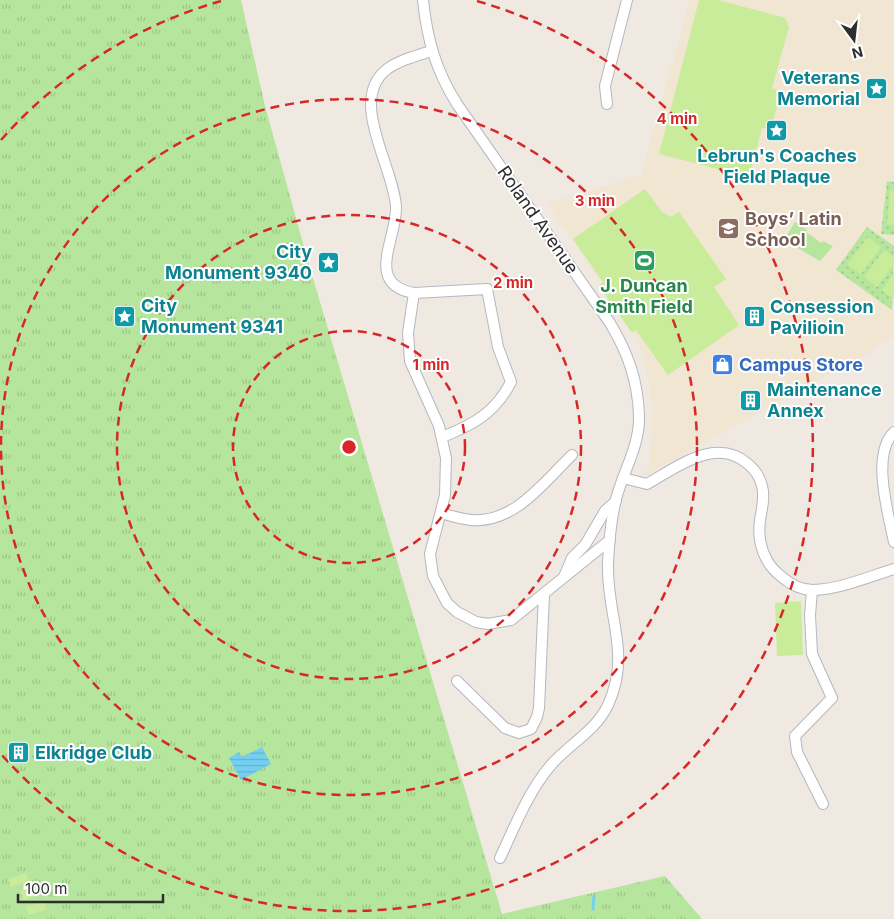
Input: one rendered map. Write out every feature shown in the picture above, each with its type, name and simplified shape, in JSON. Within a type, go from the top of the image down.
[{"type":"street","name":"Roland Avenue","points":[[424,0],[432,51],[443,80],[457,104],[610,323],[625,350],[636,383],[640,418],[636,440],[616,500]]},
{"type":"street","points":[[607,104],[605,86],[627,0]]},
{"type":"street","points":[[432,51],[396,64],[386,70],[377,80],[372,91],[371,113],[394,192],[396,206],[394,231],[386,254],[385,266],[390,280],[403,291],[414,293],[487,289],[498,347],[510,382],[495,408],[482,419],[442,437]]},
{"type":"street","points":[[414,293],[408,333],[410,361],[442,437],[447,476],[441,513],[433,540],[430,564],[437,586],[447,603],[457,612],[476,622],[500,623],[520,614],[610,540]]},
{"type":"street","points":[[894,432],[887,439],[882,458],[894,542]]},
{"type":"street","points":[[624,478],[647,484],[694,458],[707,454],[731,454],[742,459],[751,467],[762,486],[764,500],[759,532],[761,548],[769,564],[788,582],[799,588],[812,590],[844,585],[894,569]]},
{"type":"street","points":[[441,513],[472,520],[498,516],[525,500],[572,455]]},
{"type":"street","points":[[500,858],[531,794],[552,764],[598,721],[613,693],[620,652],[610,592],[608,564],[616,500]]},
{"type":"street","points":[[564,578],[572,558],[586,545],[605,511],[616,500]]},
{"type":"street","points":[[812,590],[810,615],[812,654],[832,698],[795,736],[797,752],[823,804]]},
{"type":"street","points":[[456,681],[505,728],[519,733],[531,729],[537,718],[538,708],[544,594]]},
{"type":"shaded area","name":"Boys’ Latin School","points":[[690,0],[894,0],[894,336],[868,353],[645,475],[650,458],[653,410],[644,358],[635,334],[547,203],[641,175]]},
{"type":"green space","name":"Elkridge Club","points":[[0,0],[241,0],[265,106],[309,265],[502,914],[665,876],[702,919],[0,919]]},
{"type":"green space","points":[[699,0],[718,0],[785,18],[789,27],[772,88],[781,91],[771,130],[762,128],[749,177],[659,154]]},
{"type":"green space","points":[[887,181],[894,182],[894,235],[881,234]]},
{"type":"green space","name":"J. Duncan Smith Field","points":[[645,189],[662,212],[671,217],[679,212],[726,279],[714,287],[739,325],[668,375],[636,330],[632,333],[599,286],[603,282],[573,239]]},
{"type":"green space","points":[[890,191],[894,191],[894,225],[887,224]]},
{"type":"green space","points":[[795,222],[821,243],[823,241],[833,246],[820,261],[784,240]]},
{"type":"green space","points":[[867,227],[894,246],[892,310],[836,270]]},
{"type":"green space","points":[[868,237],[881,247],[861,274],[847,265]]},
{"type":"green space","points":[[884,250],[894,257],[894,264],[877,287],[864,277]]},
{"type":"green space","points":[[894,273],[894,299],[882,290]]},
{"type":"green space","points":[[801,601],[803,655],[777,656],[775,603]]},
{"type":"green space","points":[[26,873],[29,881],[11,887],[8,879]]},
{"type":"green space","points":[[38,886],[41,894],[23,900],[20,891]]},
{"type":"green space","points":[[44,901],[47,909],[29,915],[26,907]]},
{"type":"water","points":[[262,747],[271,764],[241,780],[229,758],[239,752],[242,757]]},
{"type":"waterway","points":[[593,909],[594,896]]},
{"type":"place","name":"Veterans Memorial","points":[[876,88]]},
{"type":"place","name":"Lebrun's Coaches Field Plaque","points":[[777,131]]},
{"type":"place","name":"Boys’ Latin School","points":[[729,229]]},
{"type":"place","name":"J. Duncan Smith Field","points":[[644,261]]},
{"type":"place","name":"City Monument 9340","points":[[328,262]]},
{"type":"place","name":"City Monument 9341","points":[[125,316]]},
{"type":"place","name":"Consession Pavilioin","points":[[754,317]]},
{"type":"place","name":"Campus Store","points":[[723,365]]},
{"type":"place","name":"Maintenance Annex","points":[[751,400]]},
{"type":"place","name":"Elkridge Club","points":[[19,753]]}]
